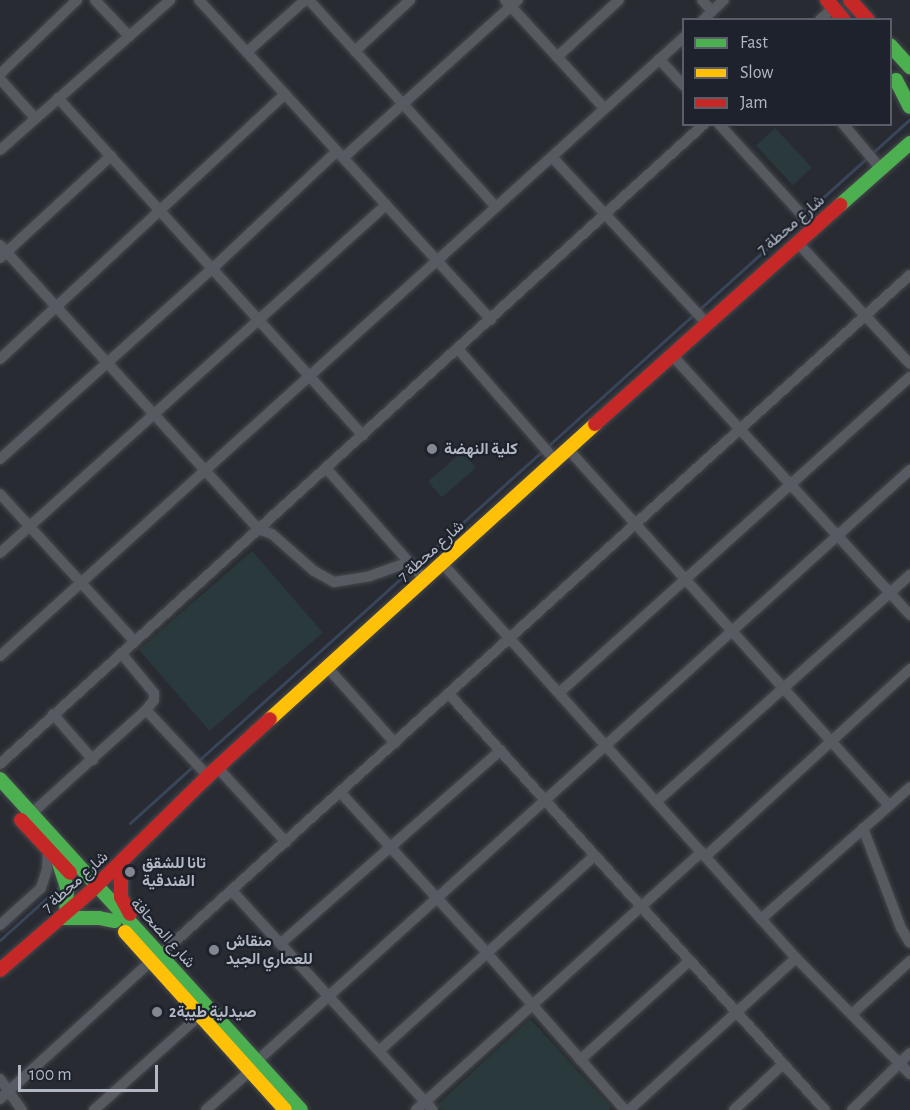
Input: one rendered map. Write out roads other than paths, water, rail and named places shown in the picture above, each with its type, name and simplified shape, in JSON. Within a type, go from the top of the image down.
[{"type":"main road","points":[[850,0],[866,18]]},
{"type":"main road","points":[[830,4],[842,18]]},
{"type":"main road","points":[[892,46],[910,67]]},
{"type":"main road","points":[[893,76],[910,95]]},
{"type":"main road","points":[[893,76],[910,107]]},
{"type":"main road","name":"شارع محطة 7","points":[[0,970],[93,889],[212,772],[671,354],[910,143]]},
{"type":"main road","name":"شارع محطة 7","points":[[885,166],[910,153]]},
{"type":"main road","name":"شارع الصحافة","points":[[0,779],[77,865],[115,921],[155,958],[253,1066],[285,1110]]},
{"type":"main road","name":"شارع الصحافة","points":[[0,796],[59,862],[93,889],[149,941],[155,958],[200,1015],[302,1110]]},
{"type":"main road","points":[[77,865],[97,867],[134,850]]},
{"type":"main road","points":[[59,862],[67,888],[63,916],[115,921]]},
{"type":"main road","points":[[121,863],[123,903],[149,941]]},
{"type":"street","points":[[0,74],[77,0]]},
{"type":"street","points":[[95,0],[129,36]]},
{"type":"street","points":[[0,150],[170,0]]},
{"type":"street","points":[[199,0],[491,320]]},
{"type":"street","points":[[247,52],[307,0],[404,103],[496,207]]},
{"type":"street","points":[[355,51],[410,0]]},
{"type":"street","points":[[557,57],[619,0]]},
{"type":"street","points":[[702,0],[712,11]]},
{"type":"street","points":[[704,18],[724,0]]},
{"type":"street","points":[[0,459],[340,154],[404,103],[511,2],[604,108]]},
{"type":"street","points":[[821,18],[830,4]]},
{"type":"street","points":[[0,656],[682,39]]},
{"type":"street","points":[[659,59],[682,84]]},
{"type":"street","points":[[0,79],[35,118]]},
{"type":"street","points":[[0,359],[285,94]]},
{"type":"street","points":[[58,98],[363,435]]},
{"type":"street","points":[[0,764],[702,126]]},
{"type":"street","points":[[721,126],[813,227]]},
{"type":"street","points":[[845,126],[885,166]]},
{"type":"street","points":[[111,156],[2,252],[57,307],[258,529],[272,534],[314,571],[334,582],[370,576],[409,562]]},
{"type":"street","points":[[552,157],[706,323]]},
{"type":"street","points":[[0,553],[386,205]]},
{"type":"street","points":[[797,242],[910,364]]},
{"type":"street","points":[[0,1099],[341,793],[910,275]]},
{"type":"street","points":[[458,349],[555,460]]},
{"type":"street","points":[[671,354],[910,615]]},
{"type":"street","points":[[559,693],[910,376]]},
{"type":"street","points":[[568,449],[890,805]]},
{"type":"street","points":[[326,468],[424,579]]},
{"type":"street","points":[[206,1110],[437,897],[734,632],[910,470]]},
{"type":"street","points":[[0,494],[134,641]]},
{"type":"street","points":[[442,563],[796,958],[910,1074]]},
{"type":"street","points":[[656,802],[910,575]]},
{"type":"street","points":[[31,814],[93,760],[154,700],[154,693],[122,654]]},
{"type":"street","points":[[327,668],[395,743]]},
{"type":"street","points":[[416,1110],[429,1106],[640,908],[704,854],[910,669]]},
{"type":"street","points":[[449,694],[688,962],[825,1110]]},
{"type":"street","points":[[146,710],[286,842]]},
{"type":"street","points":[[53,714],[93,760]]},
{"type":"street","points":[[280,944],[501,750]]},
{"type":"street","points":[[761,919],[910,787]]},
{"type":"street","points":[[341,793],[627,1110],[796,958]]},
{"type":"street","points":[[863,828],[901,928],[910,943]]},
{"type":"street","points":[[0,925],[41,888],[47,868],[49,834]]},
{"type":"street","points":[[379,1051],[594,856]]},
{"type":"street","points":[[232,891],[429,1106]]},
{"type":"street","points":[[852,1014],[910,961]]},
{"type":"street","points":[[580,1060],[688,962]]},
{"type":"street","points":[[94,1110],[200,1015]]},
{"type":"street","points":[[852,1110],[910,1053]]},
{"type":"street","points":[[734,1110],[782,1065]]},
{"type":"street","points":[[0,1078],[22,1110]]},
{"type":"waterway","points":[[548,446],[910,119]]},
{"type":"waterway","points":[[198,761],[543,450]]},
{"type":"waterway","points":[[130,823],[193,766]]},
{"type":"waterway","points":[[0,940],[61,885]]},
{"type":"place","name":"كلية النهضة","points":[[432,449]]},
{"type":"place","name":"تانا للشقق الفندقية","points":[[130,872]]},
{"type":"place","name":"منقاش للعماري الجيد","points":[[214,950]]},
{"type":"place","name":"صيدلية طيبة2","points":[[157,1012]]}]
